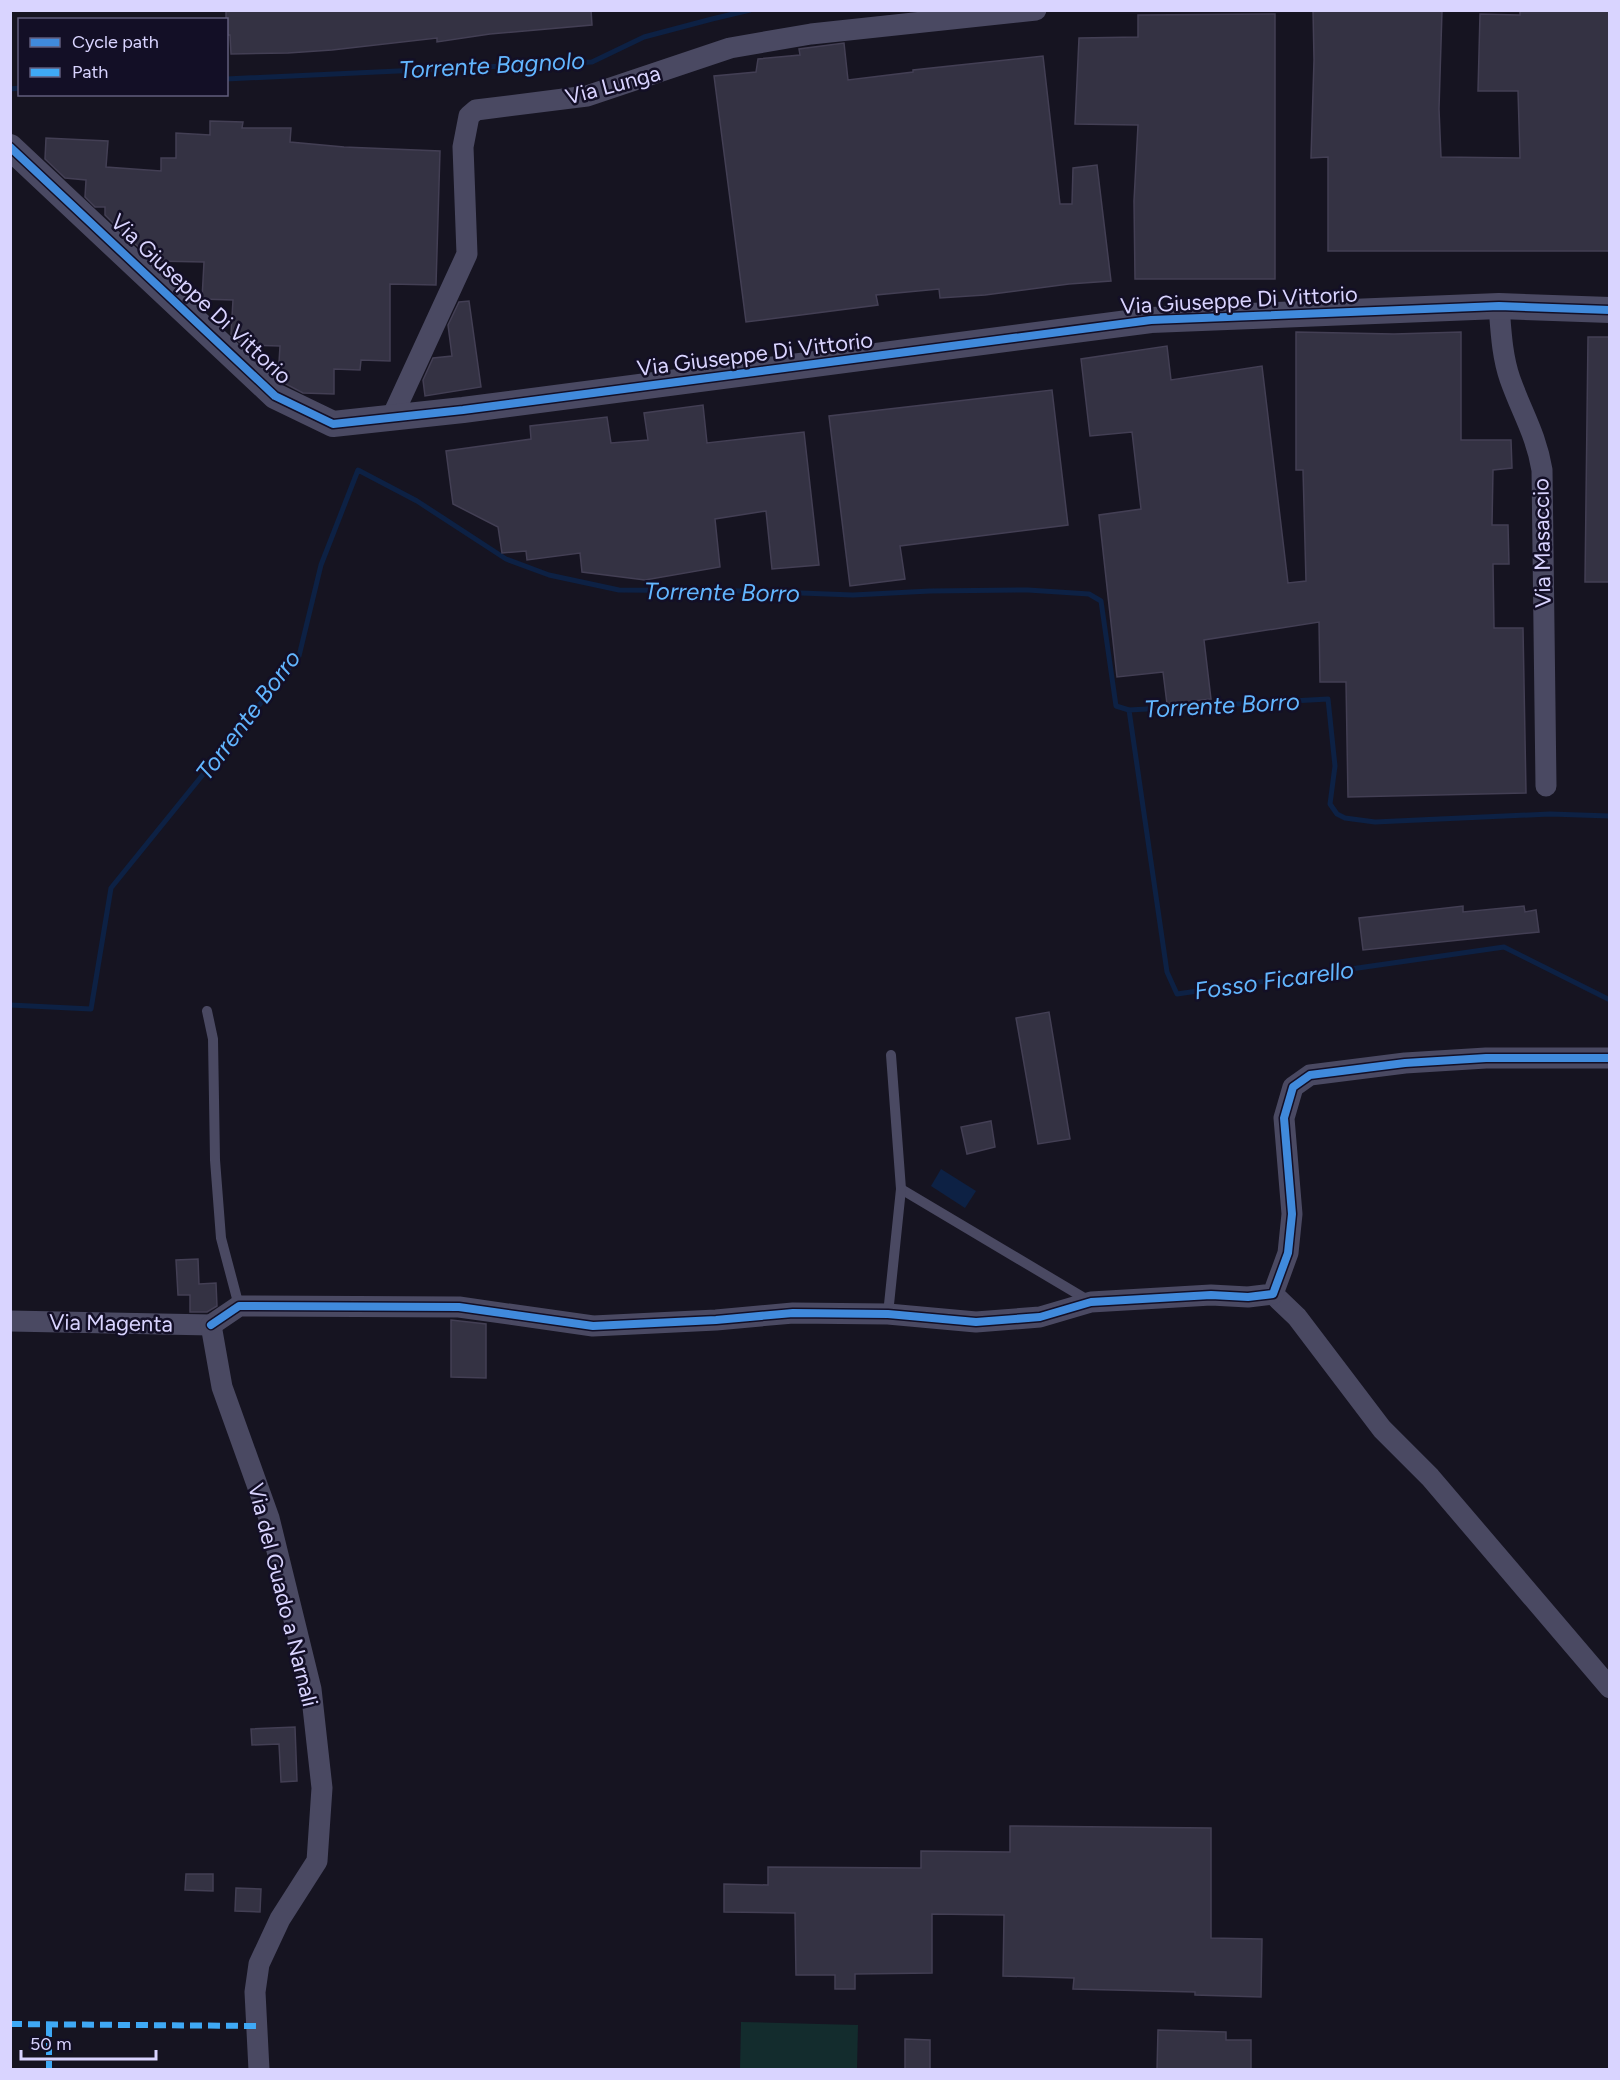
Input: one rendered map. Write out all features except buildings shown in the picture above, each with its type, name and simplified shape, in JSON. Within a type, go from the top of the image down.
[{"type":"street","name":"Via Lunga","points":[[393,417],[466,254],[463,147],[469,116],[476,110],[587,96],[730,48],[811,34],[1036,10]]},
{"type":"street","name":"Via Giuseppe Di Vittorio","points":[[10,147],[275,396],[333,424],[474,409],[1151,320],[1499,306],[1610,310]]},
{"type":"street","name":"Via Masaccio","points":[[1499,306],[1504,353],[1510,377],[1531,426],[1542,470],[1546,786]]},
{"type":"street","points":[[1274,1294],[1288,1253],[1292,1214],[1284,1118],[1293,1087],[1310,1075],[1405,1063],[1486,1058],[1610,1058]]},
{"type":"street","points":[[211,1325],[239,1306],[459,1307],[593,1326],[793,1314],[888,1314],[987,1321],[1040,1317],[1091,1302],[1211,1295],[1248,1297],[1274,1294]]},
{"type":"street","points":[[1274,1294],[1297,1317],[1382,1429],[1430,1477],[1610,1688]]},
{"type":"street","name":"Via Magenta","points":[[10,1321],[211,1325]]},
{"type":"street","name":"Via del Guado a Narnali","points":[[211,1325],[222,1387],[269,1518],[311,1689],[322,1788],[317,1861],[280,1919],[259,1964],[255,2001],[259,2070]]},
{"type":"lane","points":[[207,1011],[213,1039],[215,1160],[221,1238],[239,1306]]},
{"type":"lane","points":[[888,1314],[901,1189],[891,1055]]},
{"type":"lane","points":[[901,1189],[1091,1302]]},
{"type":"green space","points":[[741,2022],[858,2025],[857,2069],[740,2069]]},
{"type":"water","points":[[941,1169],[976,1191],[965,1208],[931,1186]]},
{"type":"waterway","name":"Torrente Bagnolo","points":[[228,79],[592,62],[644,37],[750,10]]},
{"type":"waterway","name":"Torrente Bagnolo","points":[[10,89],[18,88]]},
{"type":"waterway","name":"Torrente Borro","points":[[10,1005],[91,1009],[111,888],[299,656],[321,565],[358,470],[417,501],[506,559],[549,575],[619,590],[853,595],[1028,590],[1089,594],[1101,601],[1116,706],[1129,710],[1328,699],[1335,766],[1330,804],[1337,814],[1345,818],[1375,822],[1550,814],[1610,816]]},
{"type":"waterway","name":"Fosso Ficarello","points":[[1129,710],[1167,972],[1177,994],[1504,947],[1610,1000]]},
{"type":"marked path","points":[[10,2024],[256,2026]]},
{"type":"marked path","points":[[49,2025],[49,2070]]},
{"type":"cycle path","points":[[10,147],[275,396],[333,424],[463,410],[1151,320],[1499,306],[1610,310]]},
{"type":"cycle path","points":[[211,1325],[239,1306],[459,1307],[593,1326],[716,1320],[793,1313],[888,1314],[976,1322],[1040,1317],[1091,1302],[1211,1295],[1248,1297],[1273,1294],[1288,1253],[1292,1214],[1284,1118],[1293,1087],[1310,1075],[1405,1063],[1486,1058],[1610,1058]]}]
